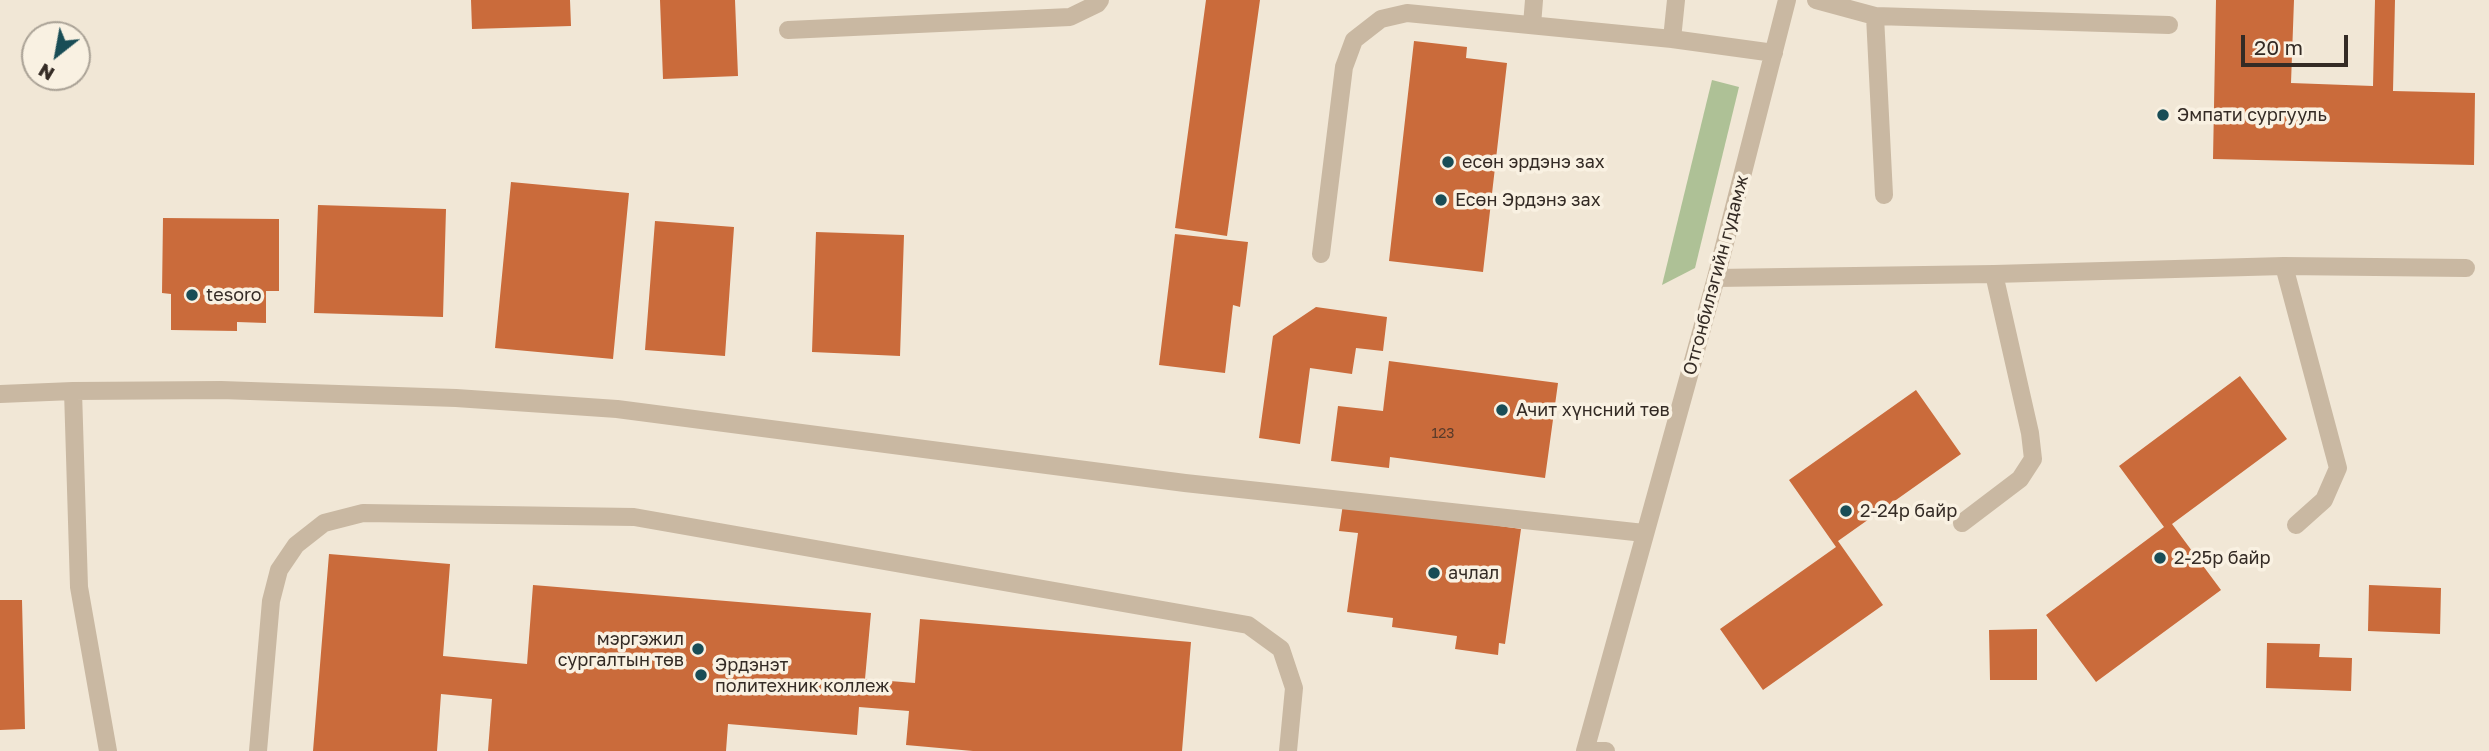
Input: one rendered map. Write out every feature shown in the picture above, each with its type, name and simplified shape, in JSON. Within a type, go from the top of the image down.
[{"type":"street","points":[[788,30],[1070,17],[1100,0]]},
{"type":"street","points":[[1532,25],[1534,0]]},
{"type":"street","points":[[1672,39],[1676,0]]},
{"type":"street","name":"Отгонбилэгийн гудамж","points":[[1585,751],[1716,278],[1787,0]]},
{"type":"street","points":[[1816,0],[1874,16],[2168,25]]},
{"type":"street","points":[[1321,254],[1344,68],[1354,40],[1381,19],[1407,13],[1672,39],[1774,53]]},
{"type":"street","points":[[1874,16],[1884,195]]},
{"type":"street","points":[[1716,278],[1994,274],[2284,265],[2466,268]]},
{"type":"street","points":[[2284,265],[2338,468],[2324,500],[2296,525]]},
{"type":"street","points":[[1962,523],[2020,478],[2033,459],[2030,433],[1994,274]]},
{"type":"street","points":[[0,394],[221,390],[456,398],[617,409],[1185,482],[1644,533]]},
{"type":"street","points":[[73,391],[79,587],[108,751]]},
{"type":"street","points":[[258,751],[271,601],[279,570],[296,545],[324,523],[363,513],[634,517],[1248,625],[1281,649],[1294,688],[1288,751]]},
{"type":"street","points":[[1585,751],[1606,751]]},
{"type":"green space","points":[[1712,80],[1739,87],[1695,268],[1662,285]]},
{"type":"building","points":[[471,0],[570,0],[571,26],[472,29]]},
{"type":"building","points":[[660,0],[735,0],[738,76],[663,79]]},
{"type":"building","points":[[1206,0],[1260,0],[1227,236],[1175,228]]},
{"type":"building","name":"Эмпати сургууль","points":[[2216,0],[2294,0],[2291,83],[2373,86],[2375,0],[2395,0],[2393,91],[2475,93],[2474,165],[2213,159]]},
{"type":"building","name":"есөн эрдэнэ зах","points":[[1414,41],[1467,47],[1466,58],[1507,63],[1483,272],[1389,261]]},
{"type":"building","points":[[511,182],[629,193],[613,359],[495,348]]},
{"type":"building","points":[[318,205],[446,209],[443,317],[314,313]]},
{"type":"building","points":[[163,218],[279,219],[279,291],[266,291],[266,323],[237,322],[237,331],[171,330],[171,294],[162,293]]},
{"type":"building","points":[[655,221],[734,227],[725,356],[645,350]]},
{"type":"building","points":[[816,232],[904,235],[900,356],[812,352]]},
{"type":"building","points":[[1175,234],[1248,242],[1240,307],[1233,305],[1225,373],[1159,365]]},
{"type":"building","points":[[1316,307],[1387,317],[1383,351],[1356,348],[1352,374],[1310,368],[1300,444],[1259,438],[1273,336]]},
{"type":"building","name":"Ачит хүнсний төв","points":[[1389,361],[1558,383],[1545,478],[1390,457],[1389,468],[1331,461],[1338,406],[1383,411]]},
{"type":"building","name":"2-25р байр","points":[[2240,376],[2287,439],[2172,524],[2221,590],[2096,682],[2046,615],[2164,527],[2119,466]]},
{"type":"building","name":"2-24р байр","points":[[1916,390],[1961,454],[1838,541],[1883,605],[1763,690],[1720,629],[1836,547],[1789,480]]},
{"type":"building","name":"ачлал","points":[[1343,504],[1521,529],[1505,644],[1499,643],[1498,655],[1455,649],[1457,636],[1392,627],[1393,618],[1347,612],[1358,533],[1339,531]]},
{"type":"building","name":"мэргэжил сургалтын төв","points":[[329,554],[450,564],[443,656],[527,664],[533,585],[871,613],[865,679],[915,683],[920,619],[1191,642],[1182,751],[973,751],[906,745],[909,711],[859,707],[857,735],[728,724],[726,751],[488,751],[492,699],[441,694],[437,751],[313,751]]},
{"type":"building","points":[[2369,585],[2441,588],[2440,634],[2368,631]]},
{"type":"building","points":[[0,600],[22,600],[25,729],[0,730]]},
{"type":"building","points":[[2037,629],[2037,680],[1990,680],[1989,630]]},
{"type":"building","points":[[2267,643],[2320,644],[2319,657],[2352,658],[2351,691],[2266,688]]},
{"type":"place","name":"Эмпати сургууль","points":[[2163,115]]},
{"type":"place","name":"есөн эрдэнэ зах","points":[[1448,162]]},
{"type":"place","name":"Есөн Эрдэнэ зах","points":[[1441,200]]},
{"type":"place","name":"tesoro","points":[[192,295]]},
{"type":"place","name":"Ачит хүнсний төв","points":[[1502,410]]},
{"type":"place","name":"2-24р байр","points":[[1846,511]]},
{"type":"place","name":"2-25р байр","points":[[2160,558]]},
{"type":"place","name":"ачлал","points":[[1434,573]]},
{"type":"place","name":"мэргэжил сургалтын төв","points":[[698,649]]},
{"type":"place","name":"Эрдэнэт политехник коллеж","points":[[701,675]]}]
